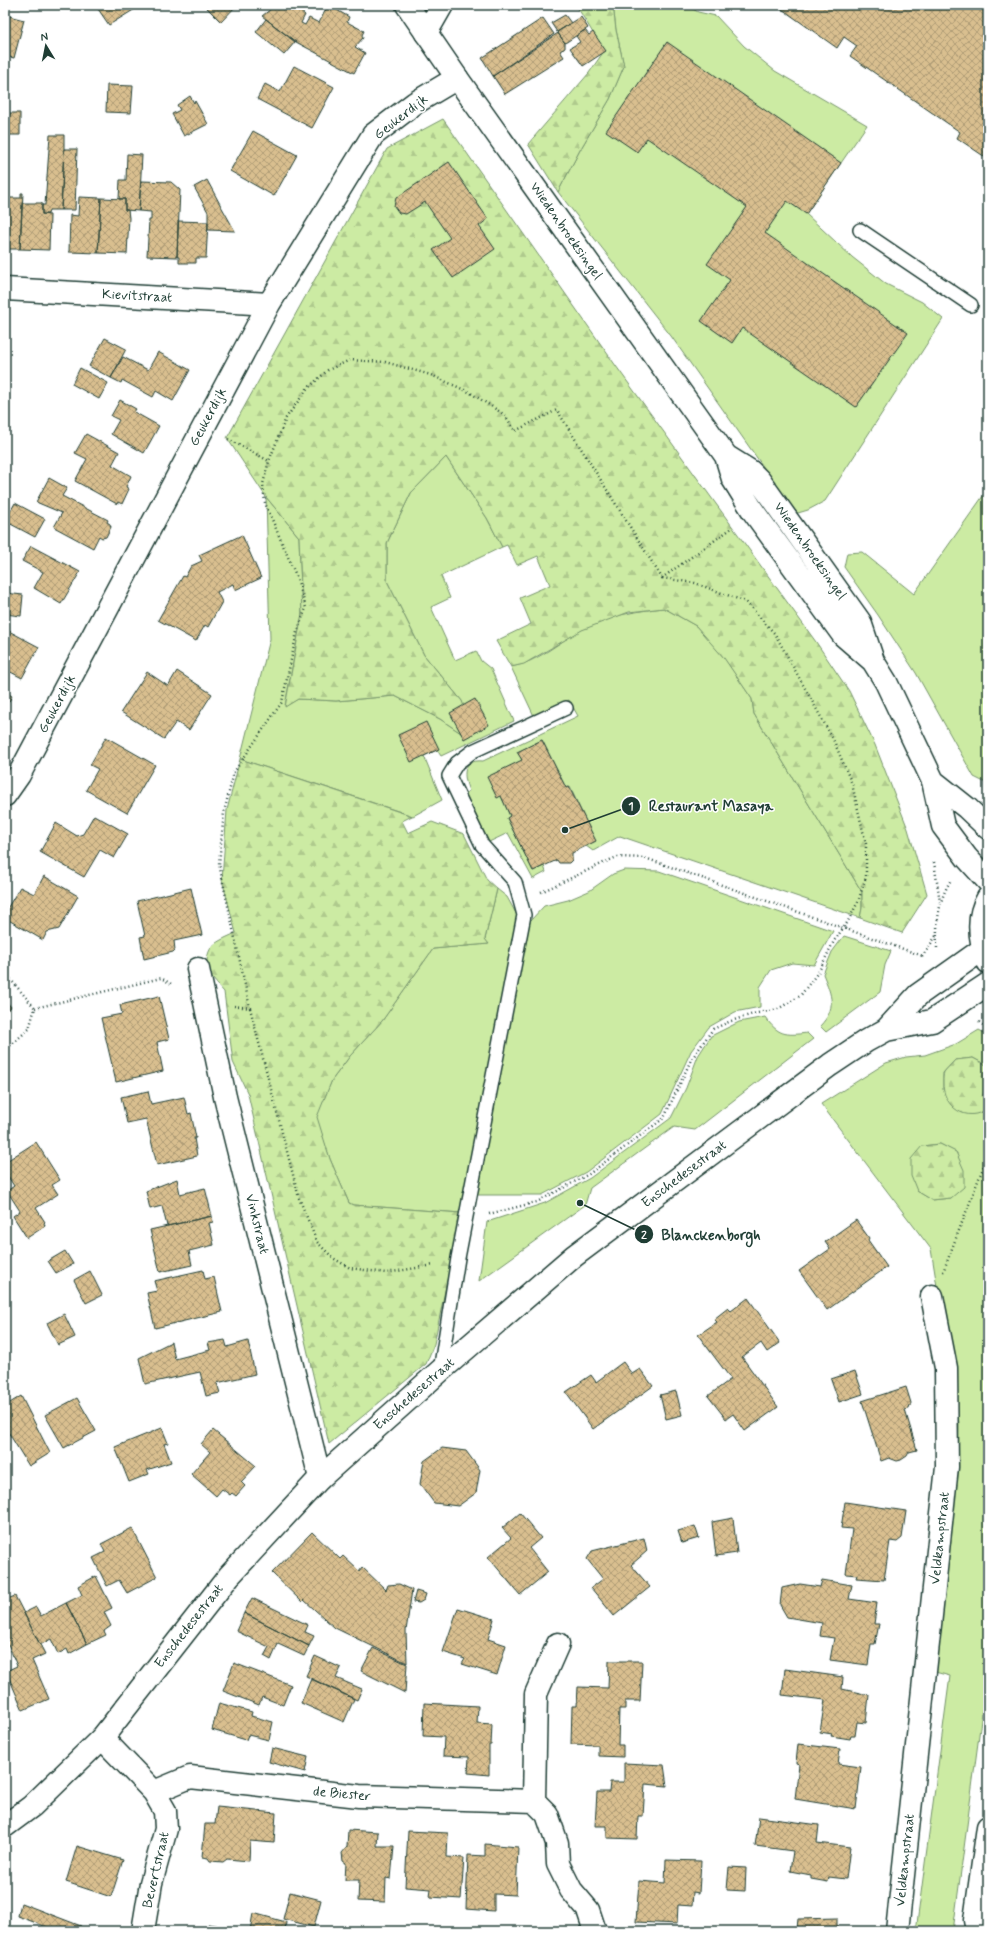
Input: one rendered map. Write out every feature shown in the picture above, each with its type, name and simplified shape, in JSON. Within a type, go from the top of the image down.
[{"type":"street","name":"Wiedenbroeksingel","points":[[407,5],[457,78],[726,456],[733,479],[753,511],[843,636],[873,661]]},
{"type":"street","points":[[426,33],[442,5]]},
{"type":"street","name":"Geukerdijk","points":[[5,795],[19,775],[269,304],[373,135],[415,103],[457,78]]},
{"type":"street","name":"Kievitstraat","points":[[5,289],[269,304]]},
{"type":"street","name":"Wiedenbroeksingel","points":[[726,456],[750,471],[764,486],[860,622],[873,661],[886,682],[933,781],[942,826],[967,858],[988,881]]},
{"type":"street","name":"Wiedenbroeksingel","points":[[933,781],[967,808],[988,828]]},
{"type":"street","points":[[985,955],[980,933],[982,917],[988,898]]},
{"type":"street","name":"Enschedesestraat","points":[[5,1826],[32,1806],[102,1738],[229,1576],[320,1478],[440,1371],[574,1256],[830,1065],[886,1030],[918,995],[985,955]]},
{"type":"street","name":"Vinkstraat","points":[[198,969],[225,1097],[320,1478]]},
{"type":"street","name":"Enschedesestraat","points":[[886,1030],[932,1021],[988,984]]},
{"type":"street","name":"Veldkampstraat","points":[[897,1931],[947,1467],[946,1368],[932,1296]]},
{"type":"street","points":[[558,1644],[536,1694],[534,1801],[547,1814],[557,1843],[558,1864],[571,1890],[588,1910],[595,1931]]},
{"type":"street","name":"Bevertstraat","points":[[102,1738],[154,1792],[165,1811],[166,1829],[151,1884],[142,1931]]},
{"type":"street","name":"de Biester","points":[[154,1792],[190,1777],[359,1796],[534,1801]]},
{"type":"street","points":[[974,1927],[988,1827]]},
{"type":"lane","points":[[860,230],[971,305]]},
{"type":"lane","points":[[440,1371],[458,1258],[467,1219],[524,915],[515,882],[482,845],[449,776],[457,763],[473,751],[566,708]]},
{"type":"path","points":[[458,1258],[424,1268],[386,1273],[350,1268],[333,1258],[317,1242],[300,1198],[250,1008],[218,864],[224,812],[234,772],[282,702],[297,632],[306,608],[297,578],[265,503],[263,484],[269,461],[286,418],[306,389],[328,370],[350,360],[385,362],[431,375],[469,392],[506,415],[516,431],[557,410],[662,578],[695,583],[746,602],[775,634],[833,738],[852,784],[866,844],[864,883],[858,902],[834,941],[819,971],[800,996],[778,1009],[753,1014],[731,1021],[713,1030],[691,1060],[664,1118],[589,1174],[537,1202],[467,1219]]},
{"type":"path","points":[[204,425],[269,461]]},
{"type":"path","points":[[662,578],[753,511]]},
{"type":"path","points":[[521,902],[617,857],[645,858],[922,956]]},
{"type":"path","points":[[5,973],[35,1008]]},
{"type":"path","points":[[35,1008],[161,978],[204,1002],[250,1008]]},
{"type":"path","points":[[5,1050],[29,1029],[35,1008]]},
{"type":"path","points":[[932,1296],[947,1263],[988,1155]]},
{"type":"green space","points":[[576,5],[613,5],[616,30],[624,66],[610,99],[580,150],[558,192],[528,144],[589,73],[604,51]]},
{"type":"green space","points":[[613,5],[686,5],[698,12],[716,16],[744,46],[775,71],[867,125],[806,214],[852,257],[886,284],[922,302],[943,319],[825,501],[808,510],[798,513],[793,509],[671,336],[558,192],[580,150],[610,99],[624,66],[616,30]]},
{"type":"green space","points":[[443,119],[616,366],[816,642],[849,691],[875,745],[908,829],[927,894],[902,933],[860,918],[862,908],[862,892],[754,714],[752,699],[724,658],[696,626],[664,608],[629,612],[582,630],[524,664],[511,667],[496,641],[531,624],[520,598],[550,585],[538,556],[517,565],[507,545],[502,547],[487,518],[446,457],[411,493],[387,543],[387,581],[424,655],[462,701],[469,720],[461,733],[440,719],[395,696],[336,701],[298,699],[285,707],[302,614],[299,537],[266,497],[227,438],[387,149]]},
{"type":"green space","points":[[446,457],[487,518],[502,547],[441,576],[450,598],[431,607],[455,660],[476,651],[481,661],[491,669],[514,721],[441,756],[437,750],[424,756],[442,800],[413,816],[240,759],[270,639],[266,497],[299,537],[302,614],[285,706],[298,699],[336,701],[395,696],[440,719],[461,733],[462,701],[424,655],[387,581],[387,543],[411,493]]},
{"type":"green space","points":[[988,489],[988,784],[974,777],[916,673],[844,567],[847,553],[862,552],[914,594]]},
{"type":"green space","points":[[664,608],[696,626],[724,657],[752,699],[754,714],[862,892],[862,908],[860,918],[620,836],[593,851],[586,846],[595,841],[570,787],[566,788],[542,740],[518,752],[522,760],[501,796],[510,816],[507,818],[533,871],[544,866],[546,872],[533,879],[508,833],[489,842],[464,794],[469,791],[465,774],[467,766],[476,761],[483,761],[578,716],[569,700],[534,716],[511,667],[521,665],[539,657],[572,635],[601,621],[632,613]]},
{"type":"green space","points":[[240,759],[412,816],[402,821],[408,833],[432,822],[464,834],[487,880],[497,889],[485,939],[489,944],[433,949],[382,1021],[350,1056],[332,1080],[317,1117],[330,1159],[349,1203],[353,1205],[461,1213],[434,1344],[426,1364],[329,1444],[248,1094],[233,1062],[224,992],[212,978],[206,975],[207,958],[211,948],[220,941],[236,933],[222,880],[227,810]]},
{"type":"green space","points":[[624,870],[659,871],[833,931],[814,965],[792,963],[771,970],[760,987],[760,1007],[735,1012],[709,1027],[691,1051],[662,1114],[586,1172],[542,1195],[476,1195],[530,921],[544,906],[568,900],[589,891],[613,874]]},
{"type":"green space","points":[[497,889],[507,897],[518,917],[461,1213],[353,1205],[349,1203],[330,1159],[316,1117],[332,1080],[350,1056],[382,1021],[433,949],[488,944],[485,939]]},
{"type":"green space","points":[[844,936],[891,951],[885,965],[880,992],[826,1032],[820,1026],[829,1013],[831,1002],[829,989],[823,974],[832,952]]},
{"type":"green space","points":[[765,1017],[778,1031],[787,1034],[807,1033],[813,1039],[695,1130],[674,1127],[590,1188],[585,1205],[479,1281],[487,1222],[545,1203],[590,1178],[671,1118],[686,1088],[698,1056],[711,1036],[739,1022]]},
{"type":"green space","points":[[979,1030],[988,1035],[988,1066],[973,1058],[955,1060],[943,1073],[943,1090],[983,1112],[988,1108],[988,1667],[953,1931],[916,1931],[950,1676],[935,1672],[958,1466],[959,1423],[931,1249],[821,1104],[886,1063],[906,1057],[925,1055],[956,1044]],"holes":[[[940,1144],[957,1153],[951,1198],[932,1200],[917,1191],[922,1146]]]},
{"type":"green space","points":[[973,1058],[988,1066],[988,1108],[980,1113],[964,1114],[951,1105],[947,1099],[944,1091],[944,1072],[955,1060]]},
{"type":"green space","points":[[940,1144],[956,1152],[964,1170],[964,1187],[951,1198],[932,1200],[917,1191],[911,1176],[911,1159],[922,1146]]},
{"type":"building","points":[[132,5],[135,9],[109,25],[96,6]]},
{"type":"building","points":[[237,5],[221,22],[205,6]]},
{"type":"building","points":[[276,5],[293,5],[305,15],[301,23],[305,25],[309,18],[319,23],[328,5],[349,17],[347,22],[364,31],[362,35],[363,38],[355,47],[365,53],[354,73],[296,42],[262,16]]},
{"type":"building","points":[[781,5],[988,5],[988,159],[957,138],[960,132],[850,56],[857,46],[844,37],[837,48],[779,7]]},
{"type":"building","points":[[5,15],[24,20],[14,58],[5,56]]},
{"type":"building","points":[[565,15],[571,23],[557,32],[551,23]]},
{"type":"building","points":[[581,17],[588,28],[565,43],[557,32]]},
{"type":"building","points":[[543,18],[554,34],[493,76],[482,58]]},
{"type":"building","points":[[266,19],[295,42],[284,55],[256,32]]},
{"type":"building","points":[[585,30],[589,35],[593,32],[606,51],[583,66],[570,48],[580,42],[576,36]]},
{"type":"building","points":[[558,33],[565,43],[565,48],[560,51],[564,57],[505,94],[493,76]]},
{"type":"building","points":[[667,42],[841,163],[806,214],[787,201],[765,233],[908,333],[856,407],[742,328],[732,343],[701,321],[730,280],[707,264],[747,207],[647,138],[637,152],[606,131]]},
{"type":"building","points":[[294,66],[334,87],[312,128],[257,99],[265,84],[280,92]]},
{"type":"building","points":[[107,85],[133,86],[131,113],[106,112]]},
{"type":"building","points":[[190,96],[194,103],[195,101],[208,124],[184,136],[172,114],[180,110],[177,105]]},
{"type":"building","points":[[9,113],[20,113],[20,135],[8,135]]},
{"type":"building","points":[[253,131],[297,155],[274,196],[230,171]]},
{"type":"building","points":[[50,135],[64,135],[61,210],[49,210],[48,214],[42,214],[42,205],[45,205]]},
{"type":"building","points":[[64,149],[77,149],[75,210],[61,210]]},
{"type":"building","points":[[127,154],[142,155],[139,211],[125,210],[125,199],[119,199],[120,180],[126,180]]},
{"type":"building","points":[[449,162],[488,219],[479,226],[495,249],[453,278],[433,250],[450,238],[425,202],[406,214],[399,213],[394,206],[396,198]]},
{"type":"building","points":[[207,180],[235,231],[208,230],[208,212],[194,187]]},
{"type":"building","points":[[141,181],[171,182],[180,190],[177,257],[147,256],[149,220],[151,220],[151,212],[139,211]]},
{"type":"building","points":[[21,193],[23,193],[20,249],[5,249],[5,198],[21,198]]},
{"type":"building","points":[[79,197],[101,198],[98,253],[69,252],[70,215],[78,216]]},
{"type":"building","points":[[101,198],[125,199],[125,210],[128,210],[129,218],[127,254],[98,253]]},
{"type":"building","points":[[22,203],[42,203],[42,214],[50,215],[49,250],[20,249]]},
{"type":"building","points":[[178,221],[208,222],[206,258],[196,258],[196,263],[179,263],[179,257],[177,257]]},
{"type":"building","points":[[105,338],[126,349],[111,378],[89,366]]},
{"type":"building","points":[[158,352],[190,370],[173,401],[156,391],[153,397],[122,380],[121,383],[111,378],[123,357],[148,370]]},
{"type":"building","points":[[80,368],[108,383],[99,399],[72,384]]},
{"type":"building","points":[[120,400],[136,409],[134,412],[159,426],[144,453],[111,434],[119,420],[111,416]]},
{"type":"building","points":[[86,434],[119,452],[112,465],[131,476],[126,487],[129,489],[122,504],[118,502],[117,504],[75,481],[87,459],[75,453]]},
{"type":"building","points":[[49,478],[67,488],[62,496],[108,520],[107,522],[111,527],[106,537],[102,538],[99,536],[93,548],[54,527],[62,513],[36,502]]},
{"type":"building","points":[[15,503],[45,519],[35,537],[5,521]]},
{"type":"building","points":[[242,535],[261,578],[235,590],[233,584],[217,592],[222,602],[208,627],[205,625],[196,641],[158,620],[183,576],[185,577],[191,566],[202,561],[199,555]]},
{"type":"building","points":[[31,546],[80,572],[61,604],[34,588],[43,572],[22,561]]},
{"type":"building","points":[[5,593],[23,595],[21,616],[5,614]]},
{"type":"building","points":[[5,629],[39,647],[22,678],[5,669]]},
{"type":"building","points":[[177,671],[212,694],[189,730],[176,722],[164,739],[121,712],[147,672],[168,686]]},
{"type":"building","points":[[5,692],[12,696],[5,708]]},
{"type":"building","points":[[475,699],[489,725],[464,739],[450,713]]},
{"type":"building","points":[[426,722],[439,749],[411,762],[398,735]]},
{"type":"building","points":[[106,737],[155,765],[127,813],[86,790],[98,769],[90,765]]},
{"type":"building","points":[[542,740],[566,788],[569,787],[596,841],[572,853],[572,860],[569,863],[559,863],[557,860],[533,871],[507,818],[510,816],[501,796],[497,798],[487,777],[522,760],[517,752]]},
{"type":"building","points":[[94,815],[128,834],[114,858],[100,850],[84,877],[40,852],[56,823],[77,836],[83,834]]},
{"type":"building","points":[[44,876],[78,896],[59,929],[47,932],[43,940],[5,918],[5,912],[20,887],[34,894]]},
{"type":"building","points":[[191,888],[202,935],[174,941],[175,950],[173,952],[144,959],[140,937],[145,936],[137,901]]},
{"type":"building","points":[[159,996],[169,1039],[157,1042],[163,1071],[116,1082],[101,1018],[122,1014],[120,1005]]},
{"type":"building","points":[[5,1000],[11,1007],[5,1012]]},
{"type":"building","points":[[148,1091],[151,1104],[184,1097],[188,1114],[191,1113],[196,1138],[194,1138],[197,1156],[157,1165],[146,1119],[127,1123],[121,1097]]},
{"type":"building","points":[[36,1142],[60,1180],[52,1185],[58,1194],[36,1208],[45,1222],[45,1226],[27,1238],[13,1216],[20,1211],[7,1191],[14,1186],[5,1172],[5,1162]]},
{"type":"building","points":[[177,1179],[180,1194],[205,1188],[212,1216],[167,1226],[162,1206],[150,1209],[146,1191]]},
{"type":"building","points":[[212,1216],[213,1222],[209,1223],[214,1245],[189,1251],[192,1265],[160,1272],[150,1230]]},
{"type":"building","points":[[856,1220],[887,1267],[827,1310],[799,1271],[830,1249],[825,1242]]},
{"type":"building","points":[[65,1251],[73,1264],[56,1273],[48,1261]]},
{"type":"building","points":[[203,1270],[205,1279],[214,1277],[222,1312],[155,1328],[147,1293],[157,1291],[154,1281]]},
{"type":"building","points":[[90,1271],[102,1295],[86,1303],[74,1280]]},
{"type":"building","points":[[748,1298],[780,1343],[767,1352],[761,1343],[742,1357],[778,1407],[745,1431],[733,1414],[726,1419],[708,1396],[731,1379],[698,1335],[717,1322],[714,1319],[728,1308],[731,1311]]},
{"type":"building","points":[[64,1314],[75,1337],[58,1345],[47,1323]]},
{"type":"building","points":[[225,1340],[227,1347],[248,1341],[255,1374],[217,1383],[220,1393],[206,1396],[200,1372],[145,1384],[139,1358],[171,1342],[175,1359],[210,1350],[208,1343]]},
{"type":"building","points":[[623,1362],[632,1374],[640,1369],[653,1386],[593,1429],[566,1392],[591,1375],[596,1382]]},
{"type":"building","points":[[855,1371],[863,1394],[839,1402],[831,1379]]},
{"type":"building","points":[[906,1387],[911,1403],[909,1409],[905,1410],[917,1450],[909,1452],[907,1456],[901,1460],[897,1461],[889,1458],[881,1461],[862,1401]]},
{"type":"building","points":[[676,1391],[682,1415],[666,1419],[660,1395]]},
{"type":"building","points":[[21,1396],[50,1453],[29,1466],[5,1427],[5,1406]]},
{"type":"building","points":[[77,1398],[96,1431],[64,1448],[45,1415]]},
{"type":"building","points":[[162,1428],[168,1443],[164,1444],[171,1462],[147,1470],[149,1474],[129,1482],[115,1447]]},
{"type":"building","points":[[213,1430],[256,1466],[241,1482],[245,1486],[236,1496],[232,1493],[230,1495],[222,1489],[216,1496],[191,1474],[210,1452],[201,1444]]},
{"type":"building","points":[[442,1448],[466,1451],[480,1470],[476,1493],[458,1506],[434,1503],[420,1484],[424,1461]]},
{"type":"building","points":[[845,1502],[906,1511],[902,1538],[897,1542],[890,1541],[884,1580],[856,1578],[857,1575],[846,1574],[852,1529],[841,1528]]},
{"type":"building","points":[[520,1513],[541,1538],[529,1548],[548,1572],[520,1595],[488,1557],[511,1538],[502,1528]]},
{"type":"building","points":[[733,1518],[737,1553],[716,1556],[712,1522]]},
{"type":"building","points":[[695,1526],[699,1538],[682,1543],[678,1531]]},
{"type":"building","points":[[132,1528],[157,1577],[127,1593],[119,1580],[107,1586],[93,1558],[105,1552],[101,1544]]},
{"type":"building","points":[[312,1532],[340,1559],[343,1556],[359,1571],[362,1567],[386,1590],[388,1585],[399,1584],[412,1590],[406,1631],[407,1663],[335,1628],[304,1600],[302,1602],[272,1573]]},
{"type":"building","points":[[644,1538],[647,1551],[631,1565],[650,1587],[614,1616],[591,1588],[603,1579],[587,1559],[592,1551]]},
{"type":"building","points":[[96,1576],[112,1608],[104,1612],[111,1626],[104,1631],[106,1635],[87,1644],[66,1603],[82,1595],[78,1586]]},
{"type":"building","points":[[822,1580],[852,1585],[849,1599],[877,1603],[874,1624],[879,1624],[875,1644],[871,1644],[868,1665],[830,1660],[834,1638],[820,1636],[822,1623],[787,1617],[780,1605],[782,1588],[800,1584],[820,1587]]},
{"type":"building","points":[[416,1591],[426,1594],[424,1600],[419,1603],[413,1602]]},
{"type":"building","points":[[15,1596],[45,1654],[32,1660],[49,1699],[23,1710],[6,1671],[17,1666],[8,1644],[5,1645],[5,1600]]},
{"type":"building","points":[[252,1598],[308,1625],[305,1632],[314,1636],[309,1646],[244,1613]]},
{"type":"building","points":[[66,1603],[87,1644],[69,1654],[67,1649],[58,1654],[51,1639],[40,1645],[24,1613],[36,1607],[41,1616]]},
{"type":"building","points":[[458,1608],[494,1619],[488,1639],[506,1645],[497,1675],[462,1664],[465,1659],[443,1652]]},
{"type":"building","points":[[244,1613],[309,1646],[304,1656],[278,1644],[271,1660],[264,1656],[269,1647],[236,1631]]},
{"type":"building","points":[[373,1648],[407,1664],[405,1693],[361,1671]]},
{"type":"building","points":[[315,1656],[341,1668],[336,1678],[362,1689],[357,1700],[306,1676]]},
{"type":"building","points":[[609,1661],[642,1661],[640,1701],[625,1701],[625,1709],[619,1709],[618,1745],[623,1745],[623,1757],[598,1756],[598,1745],[571,1744],[572,1706],[577,1706],[578,1687],[608,1688]]},
{"type":"building","points":[[234,1663],[291,1685],[283,1705],[262,1697],[259,1705],[223,1691]]},
{"type":"building","points":[[785,1669],[843,1677],[842,1689],[869,1695],[866,1723],[857,1722],[855,1736],[851,1736],[850,1739],[831,1736],[832,1734],[820,1732],[825,1700],[782,1695]]},
{"type":"building","points":[[311,1679],[354,1699],[344,1722],[301,1703]]},
{"type":"building","points":[[219,1703],[252,1712],[251,1716],[273,1722],[269,1740],[248,1735],[246,1740],[212,1730]]},
{"type":"building","points":[[424,1703],[478,1706],[477,1723],[492,1724],[491,1745],[489,1745],[489,1775],[468,1773],[469,1757],[443,1756],[444,1737],[423,1736]]},
{"type":"building","points":[[798,1744],[840,1749],[838,1764],[861,1767],[856,1809],[795,1799],[799,1764],[796,1763]]},
{"type":"building","points":[[272,1748],[308,1757],[305,1772],[269,1762]]},
{"type":"building","points":[[624,1763],[664,1765],[667,1786],[645,1784],[643,1816],[638,1816],[637,1839],[607,1838],[607,1826],[595,1826],[597,1792],[609,1792],[610,1782],[624,1782]]},
{"type":"building","points":[[217,1807],[276,1813],[274,1843],[250,1841],[249,1861],[227,1859],[223,1862],[210,1861],[208,1858],[202,1857],[205,1824],[215,1824]]},
{"type":"building","points":[[759,1817],[819,1825],[817,1843],[850,1847],[846,1879],[829,1877],[828,1882],[811,1879],[811,1875],[790,1871],[793,1851],[755,1846]]},
{"type":"building","points":[[348,1830],[378,1832],[377,1846],[394,1846],[391,1879],[386,1878],[385,1902],[358,1901],[359,1880],[345,1880],[346,1863],[343,1861],[342,1853],[347,1847]]},
{"type":"building","points":[[408,1831],[448,1833],[447,1857],[464,1858],[461,1899],[430,1897],[431,1889],[405,1887]]},
{"type":"building","points":[[485,1844],[518,1847],[516,1895],[494,1894],[494,1911],[466,1909],[468,1855],[485,1856]]},
{"type":"building","points":[[77,1846],[123,1860],[111,1897],[66,1882]]},
{"type":"building","points":[[666,1860],[701,1861],[699,1893],[693,1892],[692,1906],[678,1905],[677,1924],[636,1922],[639,1881],[665,1883]]},
{"type":"building","points":[[729,1867],[746,1868],[745,1891],[727,1890]]},
{"type":"building","points":[[290,1892],[321,1900],[314,1927],[283,1919]]},
{"type":"building","points":[[21,1903],[81,1926],[79,1931],[57,1931],[18,1916]]},
{"type":"building","points":[[253,1913],[286,1922],[285,1931],[250,1931]]},
{"type":"building","points":[[837,1918],[837,1931],[795,1931],[795,1928],[797,1928],[798,1919]]},
{"type":"building","points":[[208,1924],[250,1931],[207,1931]]},
{"type":"place","name":"Restaurant Masaya","points":[[565,830]]},
{"type":"place","name":"Blanckenborgh","points":[[580,1203]]}]
